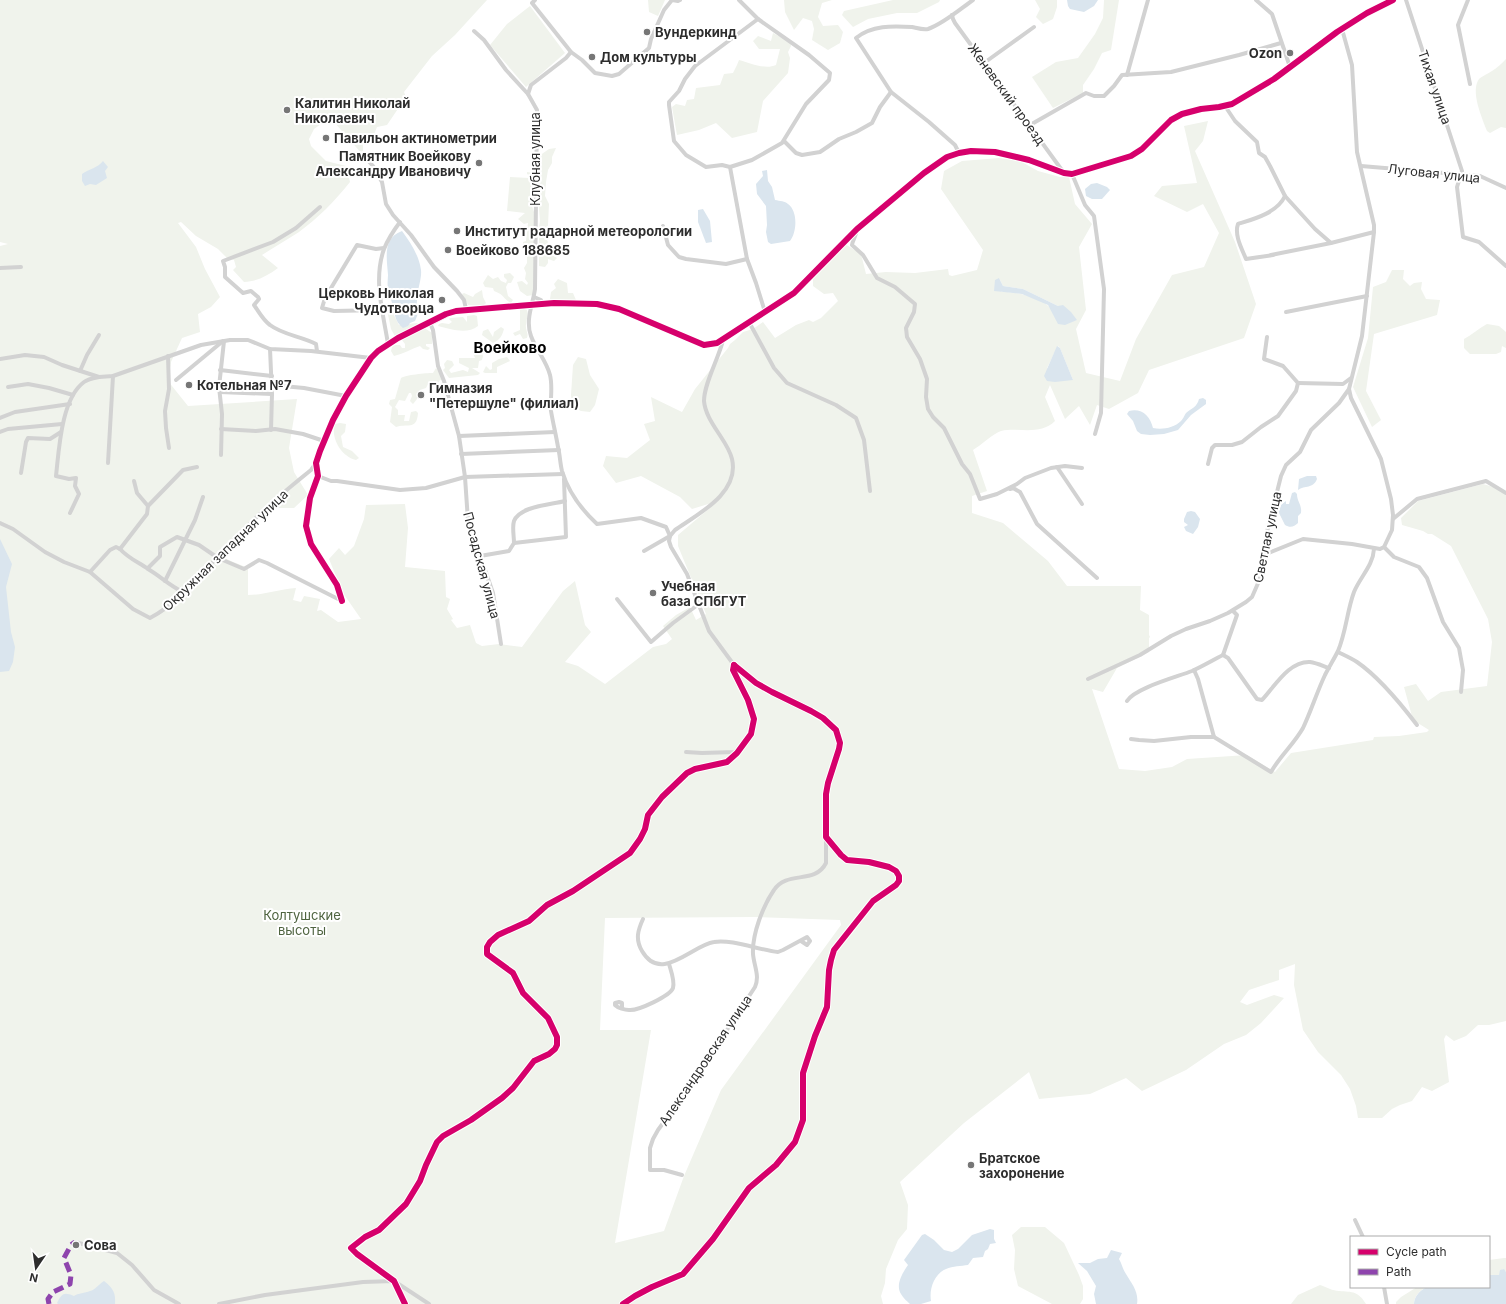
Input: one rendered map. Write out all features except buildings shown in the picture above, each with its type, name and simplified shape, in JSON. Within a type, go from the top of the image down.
[{"type":"street","points":[[535,0],[532,3],[571,52],[582,60],[595,73],[612,76],[619,74],[649,48],[651,39],[664,10],[672,0],[680,0]]},
{"type":"street","points":[[739,0],[758,20],[809,55],[830,73],[829,80],[806,104],[782,143],[752,160],[730,167],[722,165],[706,167],[686,155],[674,141],[670,102],[695,66],[758,20]]},
{"type":"street","points":[[959,153],[955,145],[892,92],[856,38],[867,30],[889,26],[926,29],[952,15],[973,0]]},
{"type":"street","points":[[1127,75],[1148,0]]},
{"type":"street","points":[[1256,0],[1272,14],[1290,68]]},
{"type":"street","points":[[148,568],[160,556],[160,547],[177,537],[199,545],[218,558],[244,569],[259,560],[267,563],[342,601],[337,585],[311,544],[306,526],[310,498],[318,476],[316,463],[333,420],[346,396],[371,358],[388,344],[446,314],[466,310],[576,302],[597,304],[624,311],[704,345],[710,345],[723,340],[794,293],[857,229],[924,173],[946,157],[971,151],[1013,155],[1064,173],[1072,174],[1131,156],[1142,149],[1171,120],[1182,114],[1201,109],[1232,104],[1261,88],[1290,68],[1339,30],[1367,13],[1393,0]]},
{"type":"street","name":"Тихая улица","points":[[1406,0],[1462,171],[1457,186],[1463,237],[1479,242],[1506,266]]},
{"type":"street","points":[[1468,0],[1458,25],[1470,84]]},
{"type":"street","name":"Женевский проезд","points":[[952,15],[955,23],[1064,173]]},
{"type":"street","points":[[984,63],[1034,27]]},
{"type":"street","points":[[1266,554],[1303,539],[1352,544],[1380,549],[1384,546],[1392,530],[1393,519],[1391,499],[1381,459],[1351,398],[1349,390],[1362,336],[1374,224],[1357,152],[1352,65],[1339,30]]},
{"type":"street","points":[[474,31],[484,40],[506,70],[528,94]]},
{"type":"street","points":[[1030,125],[1086,93],[1094,96],[1104,96],[1122,75],[1171,72],[1239,55],[1281,42]]},
{"type":"street","name":"Клубная улица","points":[[530,305],[534,297],[535,289],[537,110],[528,94],[531,85],[566,58],[571,52]]},
{"type":"street","points":[[784,140],[796,153],[802,155],[820,152],[839,139],[872,123],[880,107],[892,92]]},
{"type":"street","points":[[1226,106],[1234,121],[1257,142],[1259,153],[1265,157],[1285,196],[1315,229],[1331,243]]},
{"type":"street","points":[[363,154],[373,166],[382,182],[386,204],[411,235],[432,265],[464,300],[466,310]]},
{"type":"street","name":"Луговая улица","points":[[1361,166],[1480,176],[1506,188]]},
{"type":"street","points":[[730,167],[747,258],[765,312]]},
{"type":"street","points":[[1072,174],[1085,205],[1094,216],[1102,272],[1104,295],[1101,413],[1095,434]]},
{"type":"street","points":[[1285,196],[1277,206],[1266,214],[1238,224],[1238,237],[1246,259],[1331,243],[1374,232]]},
{"type":"street","points":[[317,351],[316,344],[307,339],[278,330],[269,324],[254,305],[259,299],[258,297],[251,291],[243,293],[225,277],[223,261],[273,242],[296,228],[320,207]]},
{"type":"street","points":[[388,344],[379,292],[379,278],[384,248],[400,222]]},
{"type":"street","points":[[663,226],[668,245],[679,257],[726,264],[747,258]]},
{"type":"street","points":[[857,229],[852,245],[863,255],[877,278],[895,288],[915,304],[914,312],[906,328],[907,337],[917,352],[927,379],[926,397],[928,409],[933,417],[944,428],[962,464],[970,474],[980,499],[1009,489],[1025,478],[1057,467],[1065,466],[1082,468]]},
{"type":"street","points":[[382,310],[334,311],[322,308],[325,298],[356,245],[376,249],[384,248]]},
{"type":"street","points":[[0,268],[21,267]]},
{"type":"street","points":[[1286,312],[1367,296]]},
{"type":"street","points":[[534,297],[541,300],[542,304]]},
{"type":"street","points":[[530,305],[530,332],[545,360],[550,374],[552,385],[551,410],[564,474],[568,486],[588,516],[597,524],[641,518],[666,527],[670,536],[670,547],[685,569],[709,631],[734,665],[756,683],[823,718],[831,725],[838,735],[840,743],[839,749],[826,794],[825,822],[827,839],[847,860],[889,866],[896,871],[899,876],[899,881],[896,885],[873,901],[834,950],[829,970],[827,1007],[815,1036],[803,1073],[803,1120],[795,1142],[776,1165],[749,1188],[712,1239],[684,1274],[652,1287],[623,1304]]},
{"type":"street","points":[[749,322],[774,368],[787,383],[836,405],[856,418],[864,440],[870,491]]},
{"type":"street","name":"Посадская улица","points":[[430,323],[433,330],[438,366],[444,381],[459,436],[465,477],[468,521],[493,593],[501,644]]},
{"type":"street","points":[[80,371],[87,355],[99,335]]},
{"type":"street","points":[[1267,338],[1264,359],[1283,366],[1298,383],[1343,384],[1351,378]]},
{"type":"street","points":[[70,513],[79,494],[75,486],[76,478],[69,479],[56,476],[62,424],[73,395],[84,382],[99,377],[113,376],[201,345],[224,340],[248,340],[270,349],[317,351],[371,358]]},
{"type":"street","points":[[221,455],[221,402],[219,387],[224,340]]},
{"type":"street","points":[[176,380],[224,340]]},
{"type":"street","points":[[644,551],[670,536],[675,530],[722,496],[732,479],[732,457],[707,413],[704,402],[707,386],[723,340]]},
{"type":"street","points":[[270,349],[272,376],[271,430]]},
{"type":"street","points":[[0,360],[25,355],[44,357],[62,366],[99,377]]},
{"type":"street","points":[[167,357],[170,389],[165,410],[169,448]]},
{"type":"street","points":[[220,370],[272,376]]},
{"type":"street","points":[[108,463],[113,376]]},
{"type":"street","points":[[1208,464],[1212,448],[1215,445],[1232,445],[1242,442],[1278,416],[1296,391],[1298,383]]},
{"type":"street","points":[[8,387],[28,384],[73,395]]},
{"type":"street","points":[[1343,384],[1349,390]]},
{"type":"street","points":[[272,385],[304,388],[346,396]]},
{"type":"street","name":"Светлая улица","points":[[1088,679],[1140,655],[1171,636],[1233,611],[1252,596],[1259,581],[1266,554],[1267,532],[1281,476],[1286,465],[1300,452],[1311,430],[1339,404],[1349,390]]},
{"type":"street","points":[[220,392],[272,394]]},
{"type":"street","points":[[0,418],[15,412],[70,404]]},
{"type":"street","points":[[0,432],[62,424]]},
{"type":"street","points":[[221,428],[293,432],[324,441]]},
{"type":"street","points":[[21,473],[28,438],[50,439],[61,432]]},
{"type":"street","points":[[459,436],[555,432]]},
{"type":"street","points":[[461,454],[559,450]]},
{"type":"street","name":"Окружная западная улица","points":[[90,572],[133,609],[150,618],[159,613],[183,592],[218,558],[228,545],[265,508],[311,470],[316,463]]},
{"type":"street","points":[[120,548],[147,514],[148,506],[183,470],[197,467]]},
{"type":"street","points":[[1057,467],[1082,504]]},
{"type":"street","points":[[318,476],[331,481],[400,490],[426,488],[465,477],[564,474]]},
{"type":"street","points":[[514,543],[566,537],[564,474]]},
{"type":"street","points":[[134,481],[137,492],[148,506]]},
{"type":"street","points":[[1393,519],[1417,499],[1486,481],[1506,493]]},
{"type":"street","points":[[1009,489],[1013,488],[1020,492],[1037,524],[1098,578]]},
{"type":"street","points":[[165,581],[195,520],[203,497]]},
{"type":"street","points":[[480,556],[509,551],[514,543],[513,523],[517,515],[531,508],[565,501]]},
{"type":"street","points":[[0,523],[14,529],[45,552],[64,562],[90,572],[110,550],[116,547],[120,548]]},
{"type":"street","points":[[1384,546],[1394,557],[1419,567],[1427,578],[1443,622],[1459,648],[1463,670],[1461,692]]},
{"type":"street","points":[[120,548],[125,555],[148,568],[183,592]]},
{"type":"street","points":[[1131,739],[1154,741],[1191,737],[1214,737],[1271,772],[1302,728],[1329,668],[1338,652],[1344,636],[1350,604],[1354,592],[1372,562],[1374,549]]},
{"type":"street","points":[[617,599],[651,642],[673,623],[699,604]]},
{"type":"street","points":[[1127,701],[1130,697],[1143,689],[1194,670],[1210,660],[1223,655],[1238,615],[1233,611]]},
{"type":"street","points":[[1338,652],[1355,661],[1368,671],[1396,700],[1417,725]]},
{"type":"street","points":[[1223,655],[1228,658],[1257,699],[1262,700],[1291,667],[1311,662],[1329,668]]},
{"type":"street","points":[[686,752],[735,752],[744,744],[751,734],[754,719],[753,714],[748,700],[733,670],[734,665]]},
{"type":"street","points":[[1194,670],[1198,679],[1214,737]]},
{"type":"street","name":"Александровская улица","points":[[682,1175],[664,1170],[650,1170],[650,1148],[653,1139],[690,1086],[713,1048],[758,981],[753,948],[760,918],[768,899],[775,888],[782,881],[806,876],[822,870],[826,863],[827,839]]},
{"type":"street","points":[[643,919],[638,930],[638,937],[642,951],[653,962],[669,964],[701,946],[714,942],[724,942],[778,952],[801,941]]},
{"type":"street","points":[[622,1008],[629,1010],[638,1009],[667,995],[672,990],[674,983],[669,964]]},
{"type":"street","points":[[1355,1220],[1363,1236]]},
{"type":"street","points":[[75,1242],[117,1253],[132,1264],[154,1290],[179,1304]]},
{"type":"street","points":[[219,1304],[265,1295],[363,1282],[394,1281],[429,1304]]},
{"type":"street","points":[[1384,1288],[1387,1304]]},
{"type":"green space","name":"Колтушские высоты","points":[[0,0],[487,0],[455,35],[432,56],[404,92],[406,97],[387,125],[377,127],[373,137],[363,144],[363,155],[334,122],[335,121],[324,122],[314,129],[309,139],[311,146],[326,161],[346,166],[350,182],[313,221],[299,232],[262,255],[278,268],[262,278],[244,282],[233,270],[236,267],[234,260],[227,258],[218,249],[196,236],[181,222],[178,223],[196,247],[205,269],[220,297],[211,307],[198,314],[200,332],[182,338],[171,362],[168,381],[188,406],[297,399],[289,448],[294,472],[308,495],[294,508],[267,508],[219,556],[248,568],[248,595],[296,588],[293,600],[301,602],[304,596],[320,599],[317,611],[321,610],[338,622],[361,619],[343,593],[329,559],[339,548],[345,555],[354,546],[364,519],[366,505],[405,504],[408,528],[405,567],[445,571],[446,597],[450,599],[447,609],[453,619],[451,620],[457,628],[470,625],[476,643],[482,646],[499,644],[522,647],[563,591],[575,581],[585,625],[591,632],[565,662],[578,666],[605,684],[653,647],[666,644],[672,639],[663,626],[676,615],[690,607],[696,620],[706,614],[678,546],[678,535],[718,501],[692,509],[680,497],[641,476],[616,483],[603,466],[606,456],[627,458],[650,440],[644,424],[655,421],[651,397],[682,412],[695,389],[730,344],[743,332],[753,329],[763,322],[775,338],[796,325],[809,320],[813,322],[821,318],[838,301],[833,293],[824,294],[813,286],[813,278],[845,244],[861,254],[866,274],[886,272],[915,273],[948,269],[949,275],[952,276],[977,270],[983,250],[941,189],[944,171],[962,161],[999,158],[1020,161],[1038,171],[1060,177],[1069,177],[1075,204],[1092,224],[1079,247],[1086,310],[1076,329],[1086,373],[1120,381],[1136,339],[1172,275],[1204,267],[1219,233],[1203,204],[1187,212],[1154,196],[1162,186],[1197,183],[1184,126],[1208,121],[1203,141],[1195,151],[1235,242],[1256,304],[1244,338],[1149,370],[1138,393],[1109,409],[1097,405],[1090,425],[1079,406],[1065,419],[1050,385],[1045,397],[1055,421],[1049,426],[1036,430],[1001,431],[973,450],[987,491],[972,496],[972,513],[1003,523],[1048,561],[1067,586],[1141,586],[1140,610],[1149,615],[1149,652],[1117,668],[1103,692],[1092,689],[1119,769],[1145,771],[1172,767],[1187,759],[1247,755],[1275,772],[1291,753],[1373,740],[1374,737],[1399,736],[1427,732],[1429,730],[1413,720],[1404,687],[1416,684],[1428,701],[1441,692],[1487,686],[1492,642],[1488,619],[1451,546],[1432,534],[1402,525],[1401,518],[1418,501],[1483,484],[1497,488],[1506,495],[1506,1021],[1489,1025],[1478,1025],[1466,1036],[1454,1041],[1446,1035],[1444,1039],[1449,1082],[1432,1091],[1422,1087],[1412,1101],[1392,1109],[1382,1118],[1358,1118],[1356,1106],[1350,1089],[1341,1075],[1318,1052],[1303,1030],[1294,985],[1295,964],[1279,970],[1279,980],[1249,990],[1240,1002],[1247,1005],[1274,995],[1284,998],[1261,1023],[1246,1035],[1224,1044],[1186,1070],[1142,1091],[1126,1078],[1090,1094],[1039,1099],[1029,1072],[964,1123],[900,1182],[908,1205],[907,1229],[898,1240],[886,1269],[885,1283],[881,1296],[883,1304],[0,1304],[0,246],[8,244],[0,242]],"holes":[[[999,278],[1003,286],[1023,289],[1058,306],[1051,309],[1042,302],[1028,296],[1001,292]],[[1058,346],[1073,380],[1047,368]],[[754,917],[840,920],[841,925],[721,1090],[684,1176],[664,1231],[615,1243],[651,1030],[600,1030],[605,918]]]},
{"type":"green space","points":[[648,0],[665,0],[658,16],[649,12]]},
{"type":"green space","points":[[784,0],[832,0],[822,3],[818,17],[823,26],[838,25],[843,32],[840,43],[828,50],[812,40],[814,29],[812,21],[803,18],[794,30],[785,12]]},
{"type":"green space","points":[[893,0],[940,0],[939,2],[917,13],[897,13],[868,19],[853,27],[842,15],[844,11]]},
{"type":"green space","points":[[1035,0],[1057,0],[1057,7],[1053,19],[1043,24],[1036,17],[1040,9]]},
{"type":"green space","points":[[1104,0],[1119,0],[1111,50],[1102,53],[1094,69],[1083,85],[1083,93],[1053,108],[1032,77],[1056,62],[1078,58],[1095,34],[1103,18]]},
{"type":"green space","points":[[530,6],[565,53],[526,87],[490,45],[507,24]]},
{"type":"green space","points":[[773,33],[790,42],[791,46],[788,52],[790,58],[788,73],[763,101],[757,132],[732,138],[716,123],[699,130],[677,135],[672,107],[676,104],[685,106],[687,100],[694,99],[696,88],[720,85],[724,74],[733,73],[739,60],[767,67],[776,65],[780,49],[759,49],[753,41],[758,36],[771,41]]},
{"type":"green space","points":[[1506,59],[1506,128],[1501,127],[1490,133],[1487,131],[1478,105],[1476,97],[1477,84],[1480,78],[1496,68]]},
{"type":"green space","points":[[556,148],[552,157],[552,163],[548,170],[546,182],[545,196],[549,204],[548,225],[545,237],[548,242],[546,247],[547,252],[557,258],[554,261],[548,259],[548,263],[545,267],[539,266],[539,156],[549,149]]},
{"type":"green space","points":[[527,172],[533,173],[535,194],[532,206],[534,212],[535,263],[533,295],[527,296],[520,291],[517,282],[522,281],[527,285],[528,283],[525,279],[526,273],[524,268],[527,263],[527,251],[523,250],[523,242],[526,241],[528,223],[524,224],[518,219],[525,213],[507,211],[510,177],[529,178]]},
{"type":"green space","points":[[1392,270],[1404,270],[1403,279],[1410,286],[1414,283],[1422,282],[1421,289],[1426,299],[1440,300],[1437,315],[1374,334],[1366,391],[1381,420],[1372,427],[1353,387],[1368,338],[1373,287],[1386,282]]},
{"type":"green space","points":[[510,273],[514,277],[511,283],[508,283],[506,287],[508,296],[513,300],[511,303],[494,291],[493,288],[485,287],[483,283],[488,275],[493,279],[498,277],[501,281],[506,283],[507,280],[504,277],[504,274]]},
{"type":"green space","points":[[558,279],[567,283],[568,293],[573,293],[576,300],[563,302],[550,299],[551,292],[556,288],[554,284]]},
{"type":"green space","points":[[482,290],[486,303],[483,306],[468,305],[462,294],[464,293],[473,297]]},
{"type":"green space","points":[[390,308],[393,309],[399,325],[417,323],[432,333],[432,344],[426,344],[426,346],[430,348],[428,350],[423,349],[420,346],[394,356],[391,351],[392,347],[395,345],[400,345],[402,348],[405,348],[405,344],[402,340],[397,340],[391,329],[387,310]]},
{"type":"green space","points":[[524,309],[528,312],[526,326],[528,335],[527,338],[523,339],[520,334],[515,336],[513,333],[520,330],[520,310]]},
{"type":"green space","points":[[467,316],[477,316],[478,326],[474,329],[464,331],[438,326],[442,323],[449,324],[452,322],[449,319],[450,318],[463,317],[467,322]]},
{"type":"green space","points":[[1487,324],[1499,326],[1506,332],[1506,348],[1502,346],[1501,352],[1496,354],[1470,354],[1464,348],[1464,339]]},
{"type":"green space","points":[[501,327],[504,329],[501,336],[493,343],[482,335],[483,331],[488,329],[493,337],[494,332]]},
{"type":"green space","points":[[475,349],[482,353],[483,356],[482,360],[479,361],[478,368],[472,368],[480,373],[478,375],[449,378],[443,370],[445,368],[444,364],[447,360],[452,361],[454,365],[449,370],[451,373],[463,370],[468,372],[469,368],[459,363],[459,358],[475,358],[472,351]]},
{"type":"green space","points":[[507,357],[510,361],[497,367],[497,373],[483,372],[486,366],[490,370],[492,369],[492,363]]},
{"type":"green space","points":[[578,357],[586,359],[590,375],[599,389],[595,405],[590,412],[581,411],[572,406],[571,395],[573,365]]},
{"type":"green space","points":[[436,368],[442,380],[438,383],[429,382],[426,388],[420,390],[417,399],[413,404],[410,401],[412,396],[411,393],[409,393],[405,401],[399,400],[395,407],[398,410],[398,415],[405,415],[404,421],[409,421],[411,412],[416,411],[418,413],[416,422],[410,425],[396,427],[390,422],[392,407],[389,404],[390,400],[395,399],[401,378],[411,375],[433,373]]},
{"type":"green space","points":[[335,424],[346,424],[345,432],[341,436],[343,447],[352,451],[359,458],[356,460],[346,455],[338,446],[334,435],[334,429]]},
{"type":"green space","points":[[1021,1227],[1045,1227],[1064,1243],[1083,1286],[1083,1299],[1080,1304],[1052,1304],[1018,1286],[1014,1269],[1015,1250],[1012,1235]]},
{"type":"green space","points":[[1506,1258],[1506,1272],[1503,1269],[1499,1275],[1490,1275],[1490,1260]]},
{"type":"green space","points":[[1320,1285],[1334,1290],[1358,1294],[1366,1304],[1291,1304],[1298,1295]]},
{"type":"green space","points":[[1415,1288],[1425,1288],[1415,1298],[1414,1304],[1396,1304],[1401,1297]]},
{"type":"shaded area","points":[[1067,0],[1098,0],[1094,6],[1084,12],[1070,9]]},
{"type":"shaded area","points":[[103,161],[108,167],[105,171],[107,178],[96,185],[90,184],[85,186],[82,181],[82,174],[99,165]]},
{"type":"shaded area","points":[[767,170],[768,181],[772,187],[775,200],[787,203],[794,211],[795,227],[790,241],[771,244],[768,242],[766,232],[766,206],[757,194],[756,184],[763,176],[762,171]]},
{"type":"shaded area","points":[[1097,183],[1107,187],[1110,190],[1102,199],[1092,199],[1086,196],[1085,189],[1091,184]]},
{"type":"shaded area","points":[[703,209],[710,221],[712,242],[706,243],[698,222],[698,210]]},
{"type":"shaded area","points":[[402,231],[416,254],[421,270],[417,296],[417,317],[415,321],[403,328],[396,319],[392,301],[388,292],[387,256],[387,250],[391,239]]},
{"type":"shaded area","points":[[999,278],[1003,286],[1023,289],[1058,306],[1063,305],[1077,320],[1065,325],[1058,324],[1048,305],[1022,294],[994,291],[995,280]]},
{"type":"shaded area","points":[[1057,346],[1060,348],[1073,380],[1055,382],[1047,381],[1044,376]]},
{"type":"shaded area","points":[[1203,398],[1206,400],[1206,404],[1191,415],[1178,430],[1164,434],[1141,434],[1137,431],[1133,421],[1127,414],[1129,411],[1134,410],[1142,412],[1148,417],[1153,428],[1168,428],[1181,421],[1186,413],[1196,406],[1199,399]]},
{"type":"shaded area","points":[[1307,476],[1316,476],[1317,479],[1311,486],[1298,490],[1299,479]]},
{"type":"shaded area","points":[[1295,492],[1301,507],[1301,513],[1298,516],[1298,523],[1289,527],[1285,525],[1278,511],[1281,505],[1286,501],[1286,504],[1289,504],[1292,493]]},
{"type":"shaded area","points":[[1187,512],[1195,512],[1200,519],[1198,527],[1193,534],[1186,531],[1184,527],[1188,525],[1184,522]]},
{"type":"shaded area","points":[[0,539],[12,564],[6,587],[11,632],[15,647],[13,662],[9,671],[0,672]]},
{"type":"shaded area","points":[[990,1229],[994,1230],[994,1239],[996,1243],[990,1244],[983,1257],[973,1258],[968,1265],[949,1268],[938,1274],[933,1282],[931,1301],[921,1304],[910,1304],[903,1297],[899,1290],[899,1283],[908,1265],[904,1260],[922,1235],[925,1234],[934,1240],[944,1250],[952,1252],[958,1249],[972,1235]]},
{"type":"shaded area","points":[[1111,1250],[1122,1253],[1119,1259],[1136,1292],[1137,1304],[1096,1304],[1094,1294],[1096,1286],[1087,1271],[1078,1263],[1090,1263],[1098,1259],[1107,1258]]},
{"type":"shaded area","points":[[1504,1269],[1506,1272],[1506,1304],[1414,1304],[1418,1294],[1425,1288],[1490,1288],[1490,1275],[1499,1275],[1500,1270]]},
{"type":"shaded area","points":[[104,1281],[113,1291],[115,1304],[57,1303],[60,1297],[64,1294],[74,1296],[88,1292]]},
{"type":"marked path","points":[[49,1304],[48,1299],[53,1292],[70,1284],[71,1275],[64,1258],[71,1245],[75,1242]]},
{"type":"cycle path","points":[[342,601],[337,585],[311,544],[306,526],[310,498],[318,476],[316,463],[333,420],[346,396],[371,358],[378,351],[398,338],[446,314],[456,311],[554,303],[597,304],[619,309],[704,345],[717,343],[794,293],[857,229],[924,173],[947,157],[971,151],[995,152],[1029,160],[1064,173],[1072,174],[1131,156],[1142,149],[1171,120],[1182,114],[1201,109],[1232,104],[1274,79],[1337,32],[1367,13],[1393,0]]},
{"type":"cycle path","points":[[405,1304],[394,1281],[351,1248],[365,1237],[379,1230],[406,1204],[420,1181],[437,1142],[443,1136],[471,1120],[502,1098],[513,1088],[534,1061],[549,1054],[557,1045],[557,1037],[548,1018],[523,993],[513,973],[487,954],[487,947],[498,935],[529,921],[547,905],[573,891],[630,853],[645,829],[648,815],[662,797],[687,773],[695,769],[727,762],[737,753],[751,734],[754,719],[748,700],[733,670],[734,665]]},
{"type":"cycle path","points":[[623,1304],[652,1287],[683,1274],[713,1239],[749,1188],[776,1165],[795,1142],[803,1120],[803,1073],[815,1036],[827,1007],[829,970],[834,950],[873,901],[896,885],[899,881],[899,876],[896,871],[889,867],[869,862],[847,860],[826,837],[826,794],[840,743],[836,730],[823,718],[756,683],[734,665]]},
{"type":"place","name":"Вундеркинд","points":[[647,32]]},
{"type":"place","name":"Ozon","points":[[1290,53]]},
{"type":"place","name":"Дом культуры","points":[[592,57]]},
{"type":"place","name":"Калитин Николай Николаевич","points":[[287,110]]},
{"type":"place","name":"Павильон актинометрии","points":[[326,138]]},
{"type":"place","name":"Памятник Воейкову Александру Ивановичу","points":[[479,163]]},
{"type":"place","name":"Институт радарной метеорологии","points":[[457,231]]},
{"type":"place","name":"Воейково 188685","points":[[448,250]]},
{"type":"place","name":"Церковь Николая Чудотворца","points":[[442,300]]},
{"type":"place","name":"Котельная №7","points":[[189,385]]},
{"type":"place","name":"Гимназия \"Петершуле\" (филиал)","points":[[421,395]]},
{"type":"place","name":"Учебная база СПбГУТ","points":[[653,593]]},
{"type":"place","name":"Братское захоронение","points":[[971,1165]]},
{"type":"place","name":"Сова","points":[[76,1245]]},
{"type":"district","name":"Воейково","points":[[510,348]]}]
